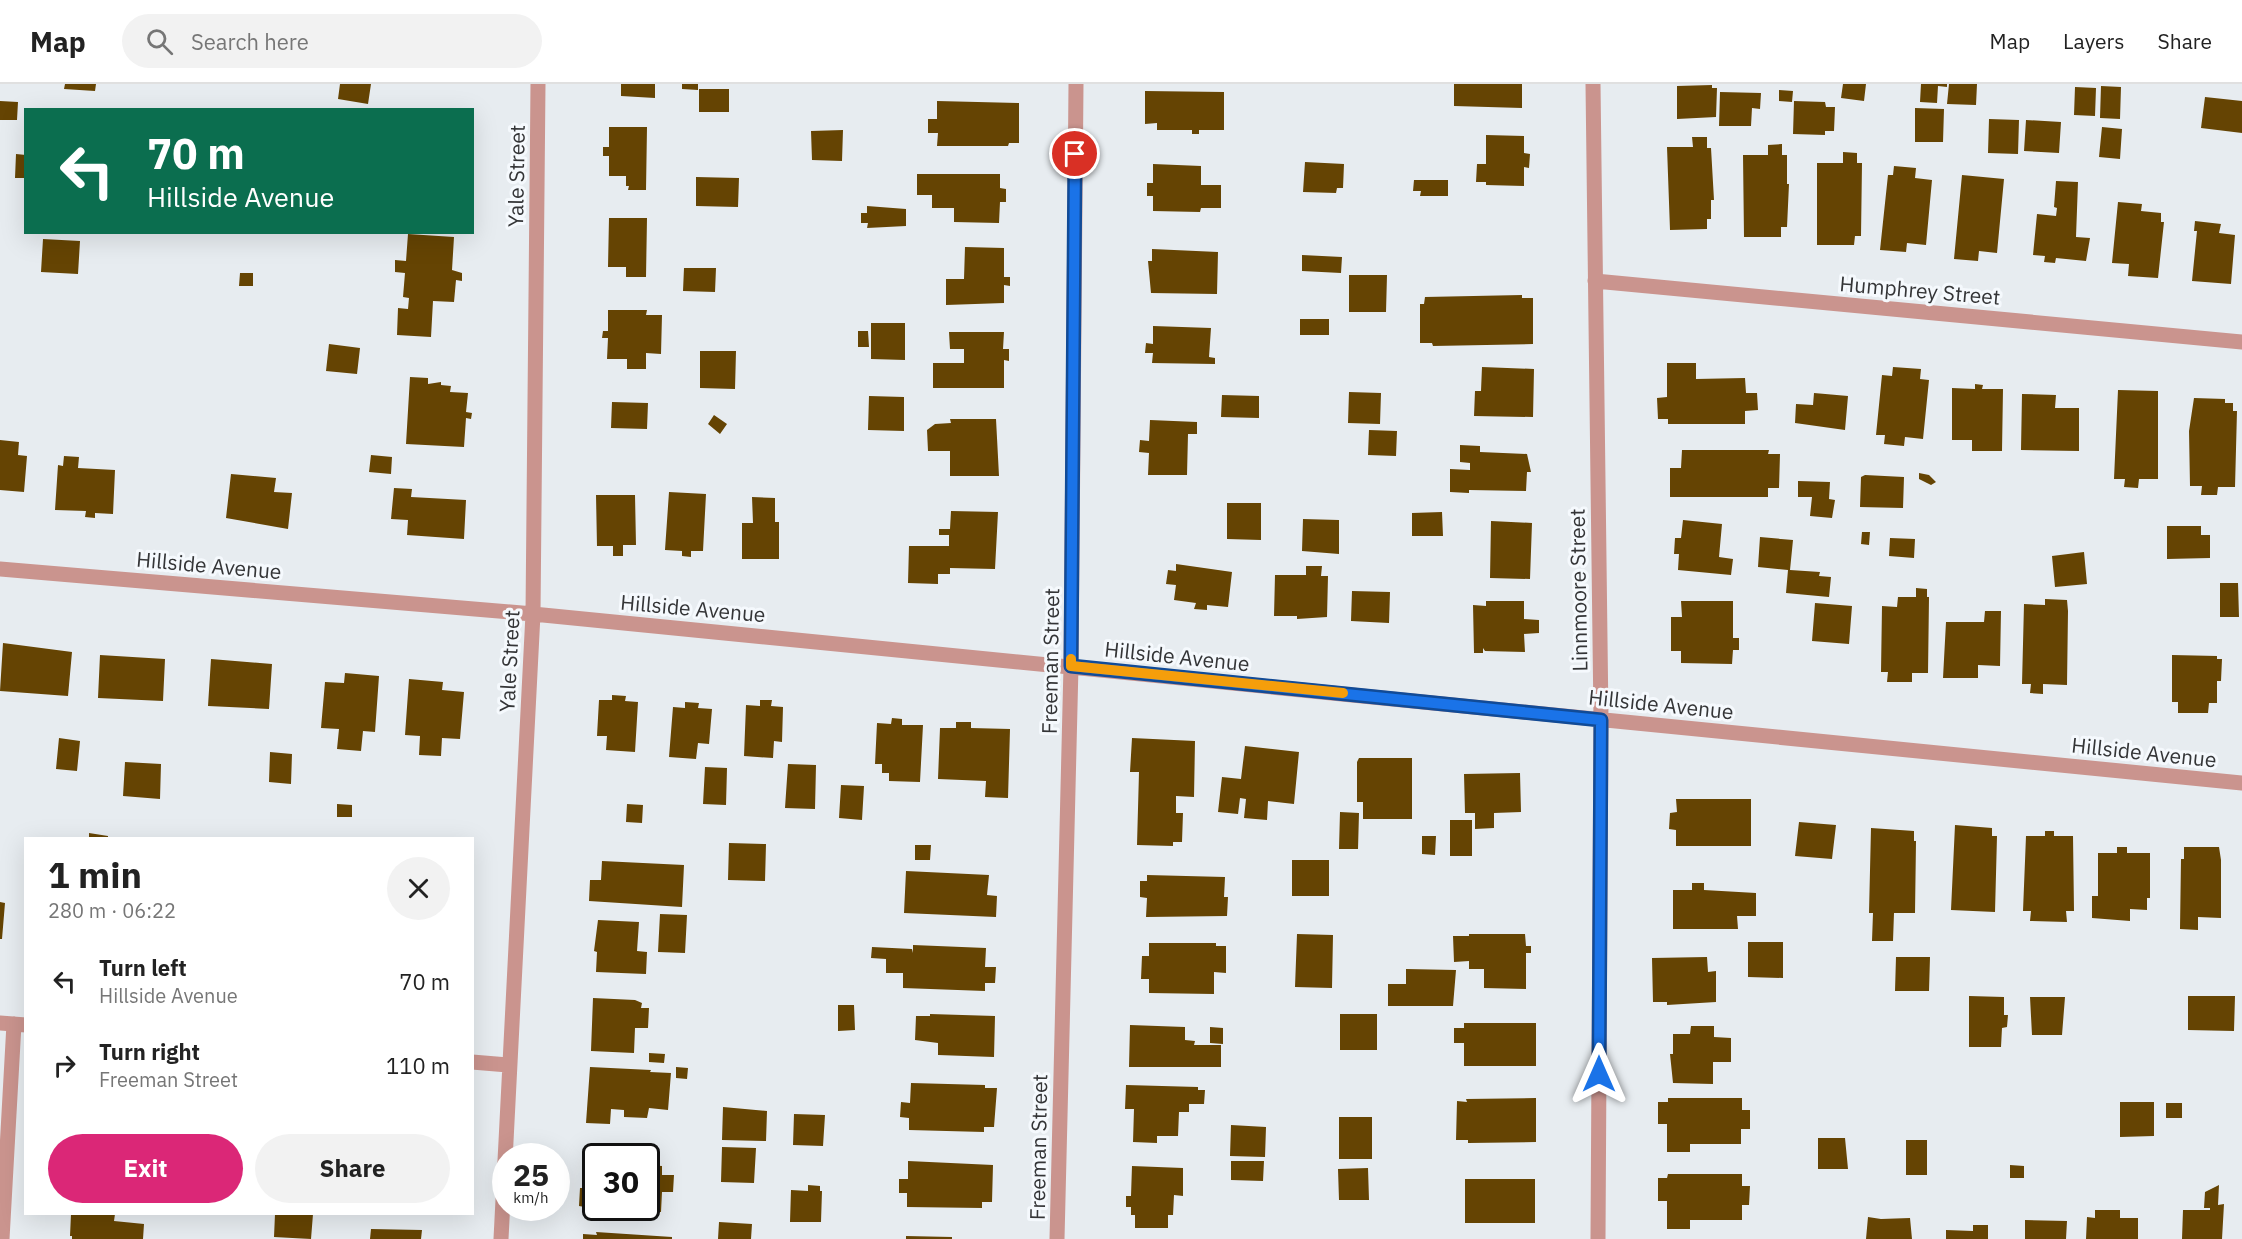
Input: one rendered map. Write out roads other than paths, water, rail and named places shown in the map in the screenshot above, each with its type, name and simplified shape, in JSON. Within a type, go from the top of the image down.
[{"type":"street","name":"Yale Street","points":[[501,1239],[508,1065],[533,614],[538,84]]},
{"type":"street","name":"Freeman Street","points":[[1057,1239],[1071,666],[1076,84]]},
{"type":"street","name":"Linnmoore Street","points":[[1593,84],[1601,720],[1598,1239]]},
{"type":"street","name":"Humphrey Street","points":[[1595,281],[2242,342]]},
{"type":"street","name":"Hillside Avenue","points":[[0,569],[533,614],[2242,783]]},
{"type":"street","points":[[2,1239],[13,1024]]},
{"type":"street","points":[[474,1062],[508,1065]]}]
